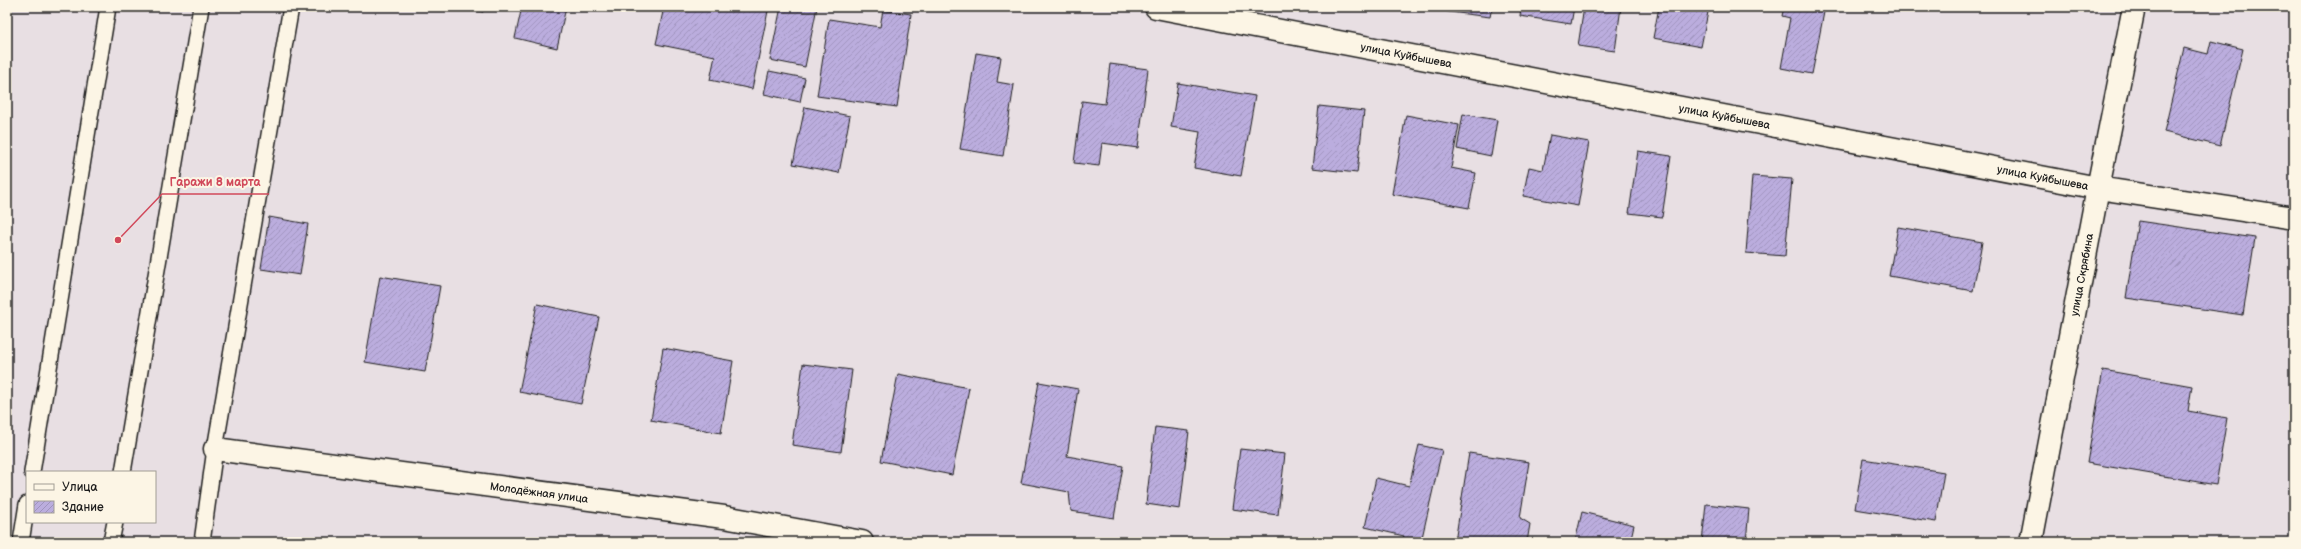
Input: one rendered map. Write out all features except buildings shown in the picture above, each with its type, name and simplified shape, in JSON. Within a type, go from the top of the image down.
[{"type":"street","name":"улица Куйбышева","points":[[1156,7],[2098,188],[2294,218]]},
{"type":"street","name":"улица Скрябина","points":[[2031,542],[2134,7]]},
{"type":"street","name":"Молодёжная улица","points":[[215,449],[724,517],[862,542]]},
{"type":"lane","points":[[32,471],[108,7]]},
{"type":"lane","points":[[123,471],[201,7]]},
{"type":"lane","points":[[202,542],[215,449],[291,7]]},
{"type":"lane","points":[[21,542],[26,510]]},
{"type":"lane","points":[[111,542],[115,523]]},
{"type":"place","name":"Гаражи 8 марта","points":[[118,240]]}]
